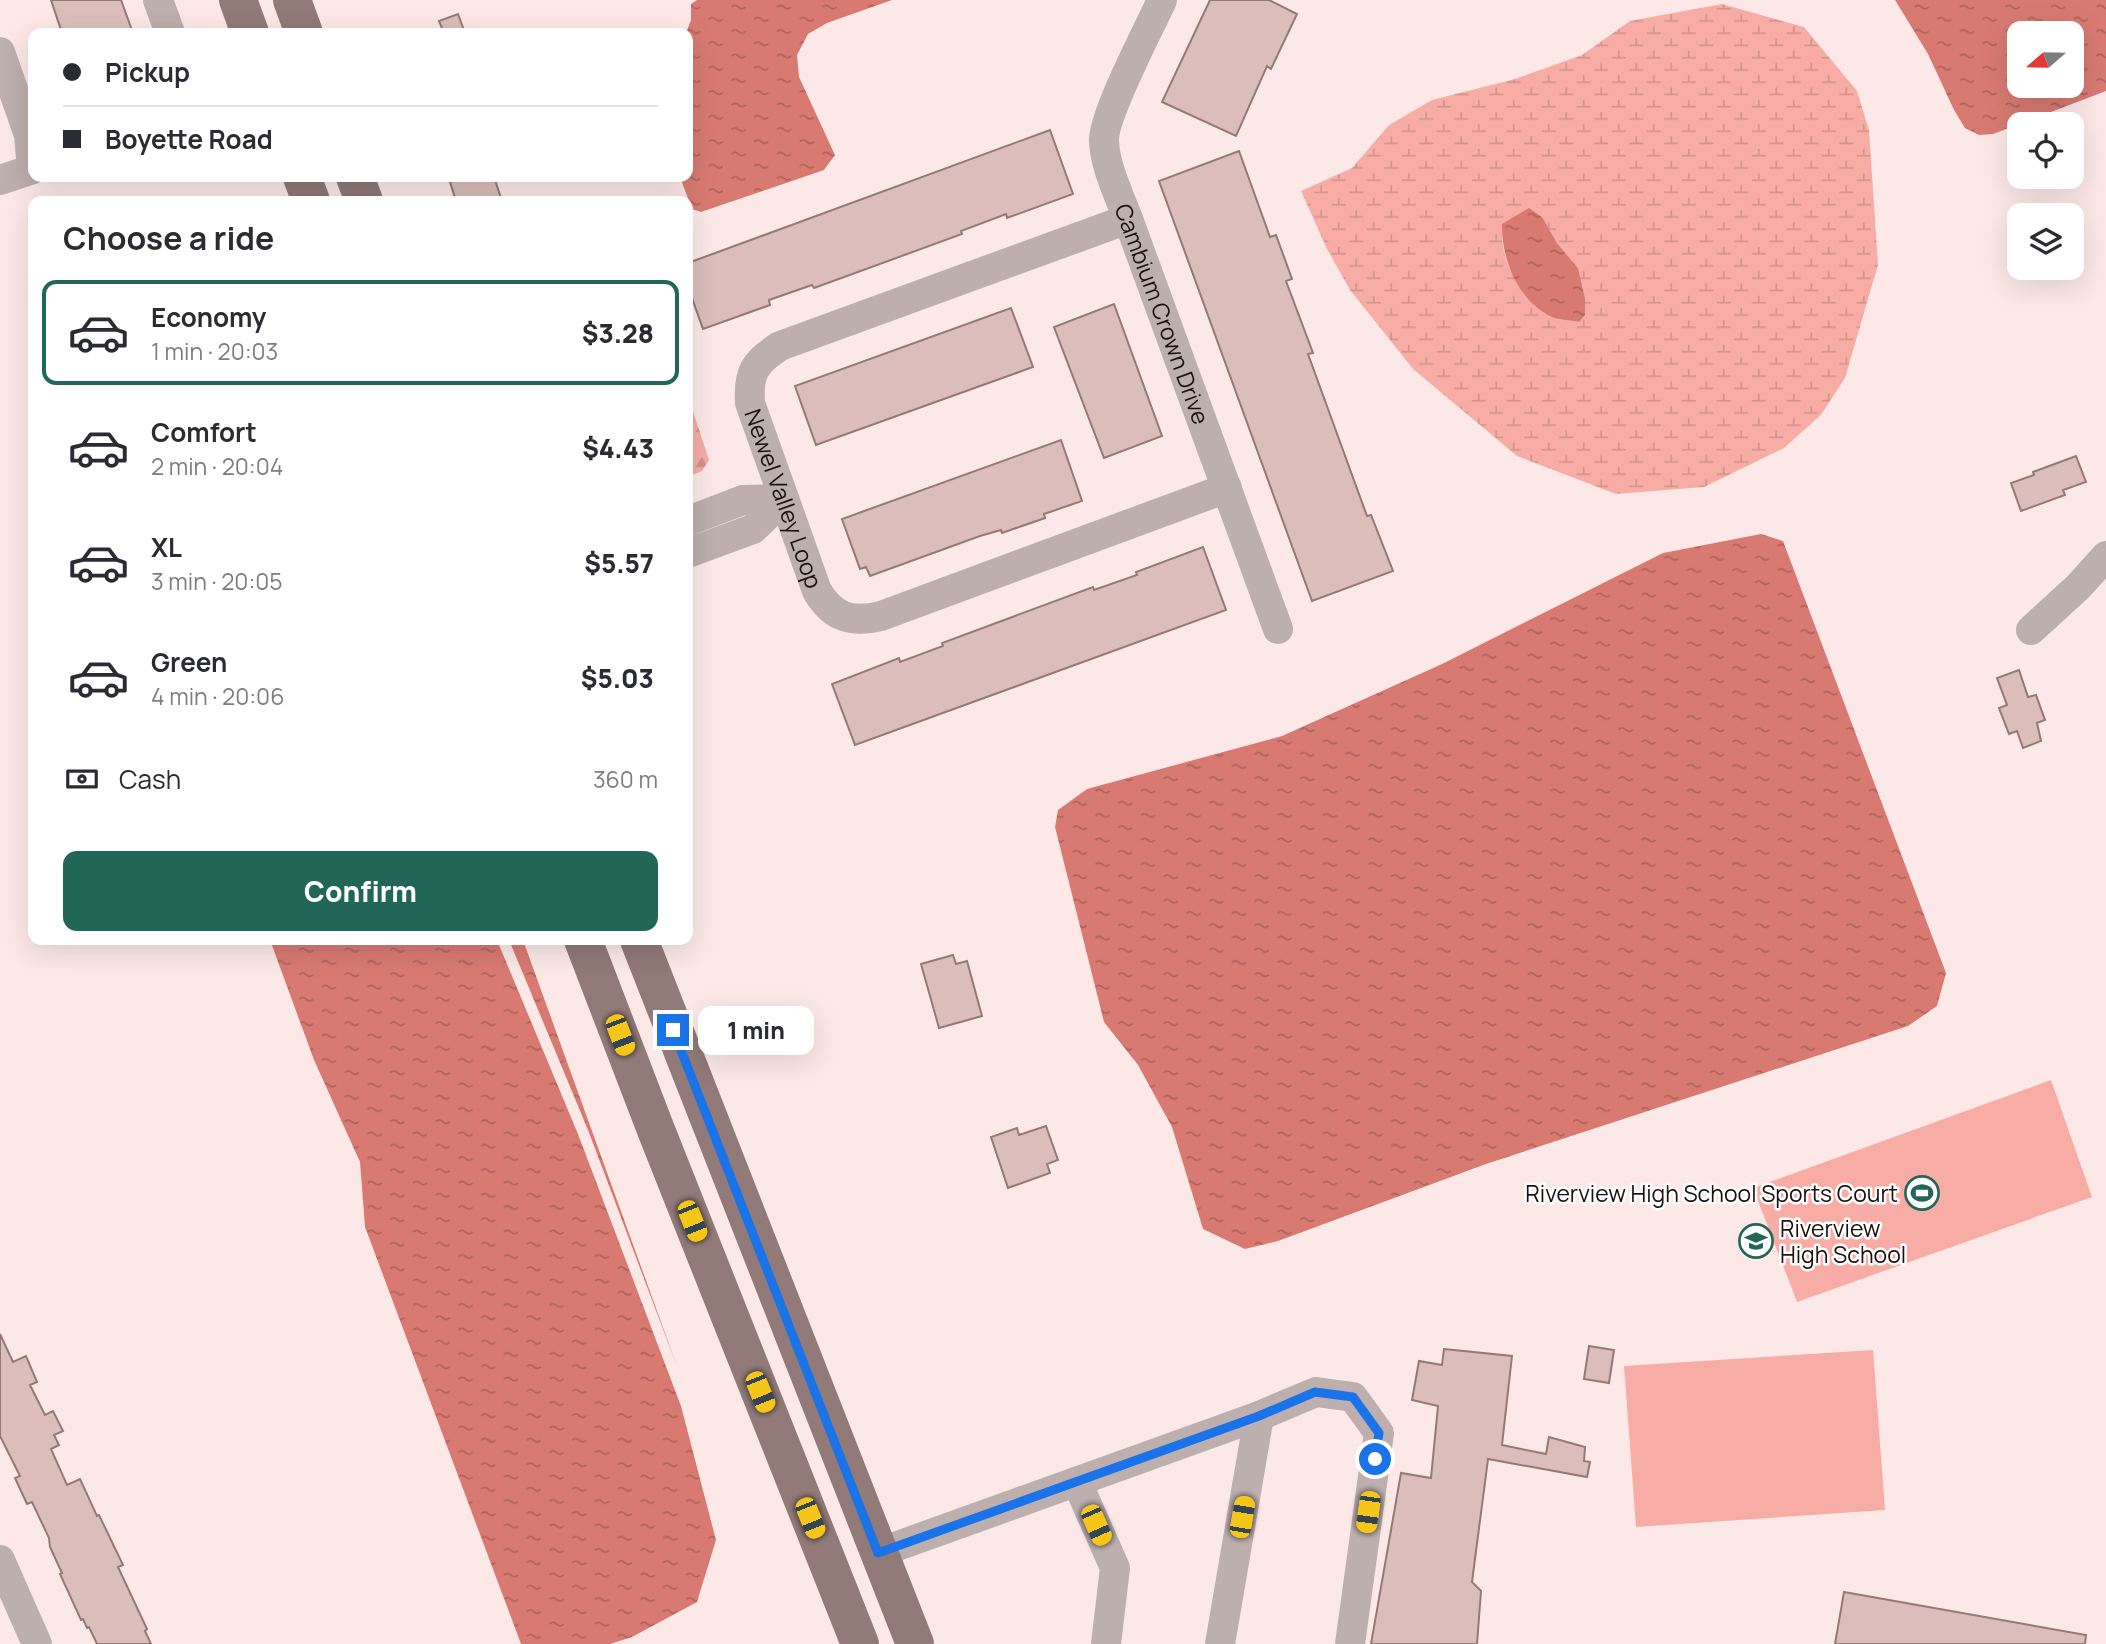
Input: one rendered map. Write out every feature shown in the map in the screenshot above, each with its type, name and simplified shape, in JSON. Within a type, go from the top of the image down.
[{"type":"main road","points":[[238,0],[248,28]]},
{"type":"main road","points":[[292,0],[301,28]]},
{"type":"main road","points":[[585,945],[860,1644]]},
{"type":"main road","points":[[641,945],[915,1644]]},
{"type":"main road","points":[[656,1130],[678,1147],[701,1176],[712,1198],[846,1538],[859,1552],[868,1555],[878,1553]]},
{"type":"street","points":[[158,0],[168,28]]},
{"type":"street","name":"Cambium Crown Drive","points":[[1163,0],[1104,132],[1107,159],[1278,628]]},
{"type":"street","points":[[0,52],[28,132]]},
{"type":"street","points":[[0,180],[28,171]]},
{"type":"street","name":"Newel Valley Loop","points":[[1128,219],[780,346],[764,356],[753,369],[749,385],[750,403],[817,591],[824,603],[835,612],[851,619],[865,620],[881,616],[1227,488]]},
{"type":"street","points":[[693,519],[743,500],[784,499]]},
{"type":"street","points":[[693,551],[753,529],[784,499]]},
{"type":"street","points":[[2031,630],[2106,556]]},
{"type":"street","points":[[878,1553],[1259,1416],[1315,1392],[1353,1397],[1379,1433],[1350,1644]]},
{"type":"street","points":[[1220,1644],[1259,1416]]},
{"type":"street","points":[[1077,1482],[1115,1568],[1106,1644]]},
{"type":"street","points":[[0,1560],[37,1644]]},
{"type":"green space","points":[[1722,4],[1804,27],[1857,91],[1869,130],[1878,265],[1845,378],[1821,415],[1784,448],[1704,487],[1616,494],[1517,456],[1413,369],[1350,290],[1327,249],[1301,191],[1352,168],[1389,125],[1432,100],[1515,79],[1582,55],[1630,21]],"holes":[[[1543,218],[1557,243],[1578,268],[1552,317],[1530,298],[1514,277],[1504,253],[1502,224]]]},
{"type":"green space","points":[[693,411],[709,460],[702,471],[693,475]]},
{"type":"green space","name":"Riverview High School Sports Court","points":[[2051,1080],[2092,1197],[1797,1302],[1753,1188]]},
{"type":"green space","points":[[1873,1350],[1885,1510],[1636,1527],[1624,1366]]},
{"type":"water","points":[[697,0],[892,0],[827,23],[808,34],[797,55],[799,77],[835,155],[824,170],[701,212],[693,209],[693,196],[687,196],[682,182],[693,182],[693,28],[688,28],[691,4]]},
{"type":"water","points":[[1895,0],[2106,0],[2106,91],[2051,112],[2007,112],[2007,129],[1993,134],[1979,135],[1965,128],[1928,54]]},
{"type":"water","points":[[1529,208],[1543,218],[1557,243],[1578,268],[1585,299],[1585,315],[1579,322],[1555,318],[1540,310],[1521,290],[1508,265],[1502,224]]},
{"type":"water","points":[[1761,534],[1783,541],[1946,973],[1937,1006],[1908,1026],[1486,1164],[1278,1241],[1245,1249],[1203,1229],[1172,1127],[1138,1065],[1104,1022],[1055,827],[1058,810],[1087,789],[1282,736],[1442,664],[1663,553]]},
{"type":"water","points":[[272,945],[499,945],[578,1134],[681,1406],[716,1540],[697,1602],[632,1637],[610,1644],[521,1644],[365,1227],[360,1162],[314,1060]]},
{"type":"water","points":[[511,945],[525,945],[678,1369],[588,1130]]},
{"type":"building","points":[[51,0],[121,0],[131,28],[60,28]]},
{"type":"building","points":[[1210,0],[1269,0],[1297,14],[1271,69],[1267,66],[1236,136],[1162,102]]},
{"type":"building","points":[[458,14],[463,28],[442,28],[439,21]]},
{"type":"building","points":[[1050,130],[1073,194],[1007,218],[1006,214],[961,231],[962,234],[814,288],[812,285],[769,300],[770,305],[703,329],[693,301],[693,261]]},
{"type":"building","points":[[1239,151],[1270,237],[1276,235],[1292,279],[1286,281],[1313,353],[1308,354],[1367,516],[1371,515],[1393,571],[1312,601],[1159,181]]},
{"type":"building","points":[[450,182],[496,182],[500,196],[454,196]]},
{"type":"building","points":[[1114,304],[1162,436],[1104,458],[1054,327]]},
{"type":"building","points":[[1011,308],[1033,367],[816,445],[795,386]]},
{"type":"building","points":[[1061,440],[1082,501],[1044,514],[1045,518],[1002,533],[1001,530],[980,536],[870,576],[866,567],[860,569],[842,519]]},
{"type":"building","points":[[2076,456],[2086,482],[2063,490],[2065,495],[2021,511],[2011,483]]},
{"type":"building","points":[[1203,547],[1226,610],[855,745],[832,684],[899,658],[900,662],[943,646],[942,643],[1093,587],[1094,590],[1137,575],[1136,572]]},
{"type":"building","points":[[2019,670],[2028,697],[2036,695],[2045,720],[2037,723],[2041,741],[2023,748],[2017,731],[2009,734],[1999,708],[2007,705],[1997,678]]},
{"type":"building","points":[[953,955],[956,964],[967,961],[982,1016],[939,1028],[921,964]]},
{"type":"building","points":[[1046,1126],[1058,1160],[1047,1164],[1050,1173],[1008,1188],[991,1137],[1017,1128],[1019,1135]]},
{"type":"building","points":[[0,1334],[13,1362],[26,1356],[37,1382],[30,1385],[45,1415],[53,1411],[63,1431],[54,1435],[59,1445],[51,1449],[67,1485],[80,1479],[97,1516],[99,1515],[123,1565],[118,1567],[147,1629],[145,1631],[151,1644],[97,1644],[89,1627],[81,1620],[60,1574],[62,1573],[50,1547],[49,1538],[32,1502],[27,1504],[15,1478],[20,1476],[0,1436]]},
{"type":"building","points":[[1589,1346],[1614,1350],[1609,1383],[1584,1379]]},
{"type":"building","points":[[1444,1349],[1512,1356],[1502,1445],[1546,1454],[1549,1437],[1585,1447],[1584,1461],[1590,1462],[1587,1477],[1488,1459],[1472,1582],[1481,1591],[1477,1644],[1371,1644],[1401,1473],[1431,1478],[1438,1406],[1412,1400],[1419,1361],[1442,1365]]},
{"type":"building","points":[[1844,1592],[2086,1635],[2085,1644],[1835,1644]]},
{"type":"place","name":"Riverview High School Sports Court","points":[[1922,1193]]},
{"type":"place","name":"Riverview High School","points":[[1756,1241]]},
{"type":"route","points":[[673,1030],[878,1553],[1259,1416],[1315,1392],[1353,1397],[1379,1433],[1375,1459]]}]
